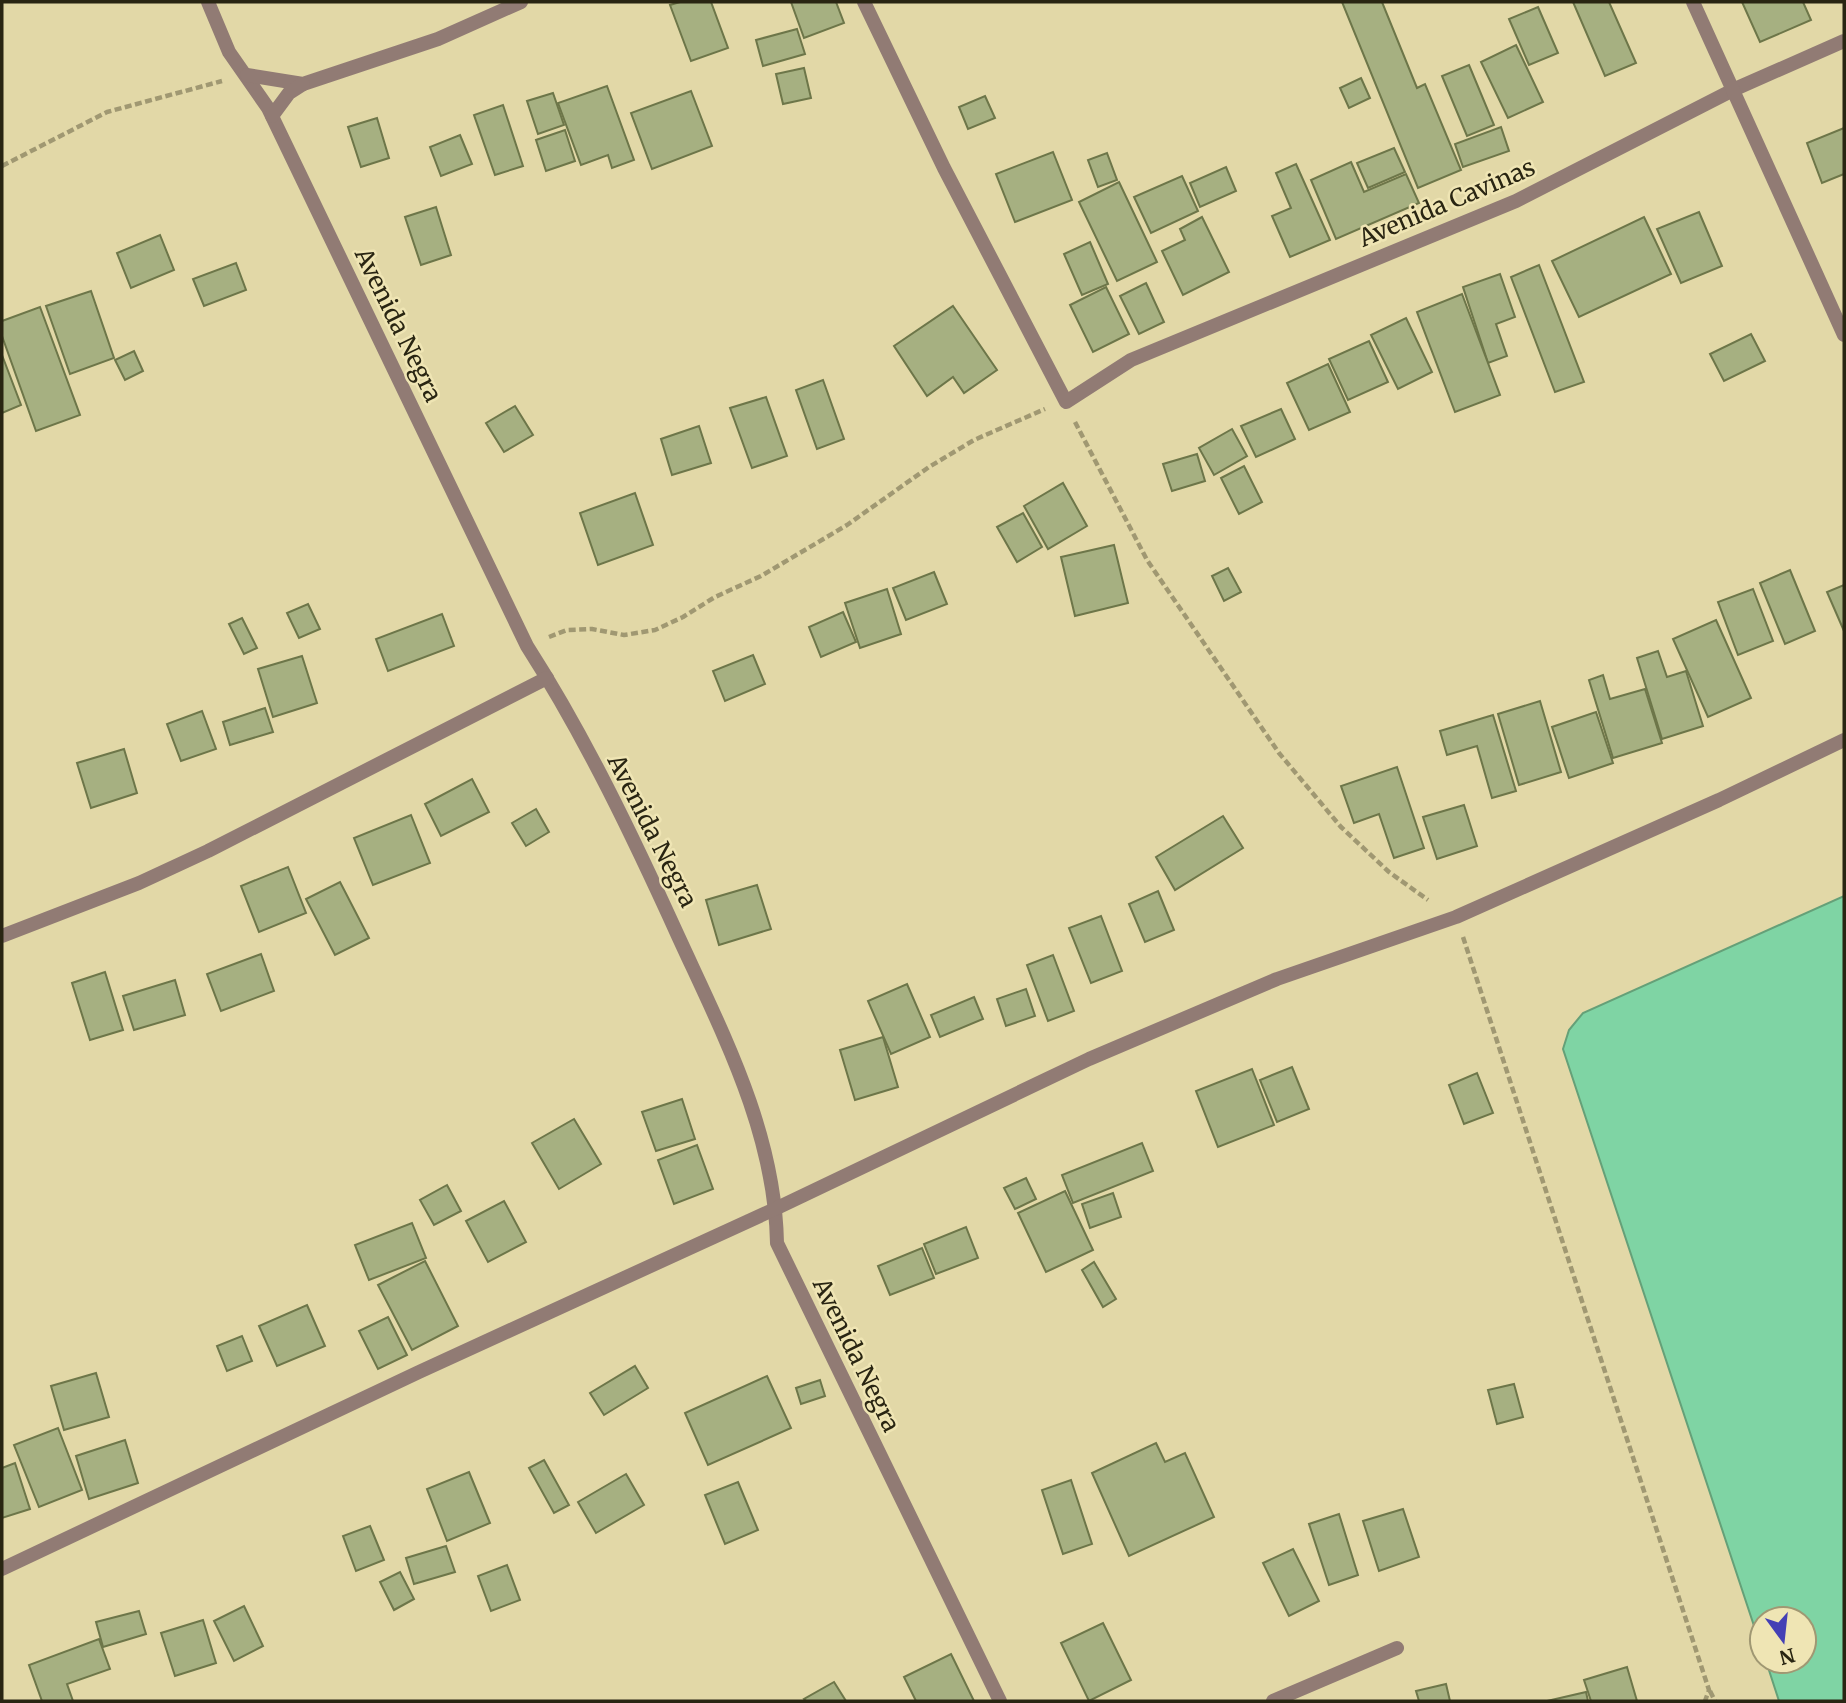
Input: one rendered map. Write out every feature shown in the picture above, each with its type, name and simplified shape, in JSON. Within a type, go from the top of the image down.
[{"type":"street","name":"Avenida Negra","points":[[208,2],[229,52],[247,75],[272,116],[527,646],[547,678],[647,867],[729,1047],[761,1130],[776,1208],[777,1243],[1000,1701]]},
{"type":"street","points":[[272,116],[289,93],[303,84],[438,39],[521,2]]},
{"type":"street","points":[[864,2],[944,168],[1066,402]]},
{"type":"street","points":[[1693,2],[1735,89],[1844,335]]},
{"type":"street","name":"Avenida Cavinas","points":[[1066,402],[1131,360],[1516,201],[1735,89],[1844,41]]},
{"type":"street","points":[[247,75],[303,84]]},
{"type":"street","points":[[2,936],[139,883],[208,851],[547,678]]},
{"type":"street","points":[[2,1569],[776,1208],[1088,1059],[1277,979],[1456,916],[1719,800],[1844,740]]},
{"type":"street","points":[[1273,1701],[1397,1648]]},
{"type":"path","points":[[2,166],[107,112],[247,75]]},
{"type":"path","points":[[527,646],[567,630],[592,629],[624,635],[655,630],[792,558],[974,440],[1066,402],[1147,560],[1279,753],[1341,827],[1389,872],[1415,893],[1456,916],[1709,1690],[1715,1701]]},
{"type":"path","points":[[1705,1701],[1709,1690]]},
{"type":"shaded area","points":[[1844,896],[1844,1701],[1779,1701],[1771,1675],[1818,1675],[1818,1605],[1748,1605],[1748,1608],[1563,1049],[1569,1030],[1583,1013]]},
{"type":"building","points":[[680,2],[711,2],[728,48],[691,61],[670,5]]},
{"type":"building","points":[[791,2],[836,2],[844,23],[804,38]]},
{"type":"building","points":[[1342,2],[1382,2],[1417,88],[1425,84],[1461,170],[1418,188]]},
{"type":"building","points":[[1573,2],[1609,2],[1636,63],[1605,76]]},
{"type":"building","points":[[1742,2],[1803,2],[1811,20],[1760,42]]},
{"type":"building","points":[[1538,7],[1558,53],[1529,65],[1509,19]]},
{"type":"building","points":[[797,29],[805,54],[763,66],[756,40]]},
{"type":"building","points":[[1516,45],[1543,102],[1508,118],[1481,62]]},
{"type":"building","points":[[1469,65],[1494,125],[1467,136],[1442,76]]},
{"type":"building","points":[[804,68],[811,98],[783,104],[776,74]]},
{"type":"building","points":[[1361,78],[1370,98],[1349,108],[1340,88]]},
{"type":"building","points":[[607,86],[634,160],[612,168],[608,155],[581,165],[558,103]]},
{"type":"building","points":[[691,91],[712,146],[652,169],[631,113]]},
{"type":"building","points":[[553,93],[564,125],[538,134],[527,101]]},
{"type":"building","points":[[985,96],[995,118],[968,129],[959,107]]},
{"type":"building","points":[[503,105],[523,166],[495,175],[474,115]]},
{"type":"building","points":[[377,118],[389,158],[361,167],[348,127]]},
{"type":"building","points":[[1501,127],[1509,151],[1463,167],[1455,144]]},
{"type":"building","points":[[1844,128],[1844,174],[1822,183],[1807,143]]},
{"type":"building","points":[[565,130],[575,161],[546,171],[536,140]]},
{"type":"building","points":[[460,135],[472,164],[441,176],[430,147]]},
{"type":"building","points":[[1394,148],[1405,172],[1368,188],[1357,163]]},
{"type":"building","points":[[1053,152],[1072,200],[1015,222],[996,174]]},
{"type":"building","points":[[1107,153],[1117,180],[1098,187],[1088,160]]},
{"type":"building","points":[[1351,162],[1364,192],[1406,174],[1419,203],[1336,239],[1311,180]]},
{"type":"building","points":[[1296,164],[1330,240],[1290,257],[1272,216],[1291,208],[1276,173]]},
{"type":"building","points":[[1226,167],[1236,191],[1200,207],[1190,183]]},
{"type":"building","points":[[1182,176],[1198,211],[1151,233],[1134,197]]},
{"type":"building","points":[[1119,182],[1157,262],[1117,281],[1079,202]]},
{"type":"building","points":[[436,207],[451,255],[421,265],[405,217]]},
{"type":"building","points":[[1699,212],[1722,266],[1681,283],[1657,229]]},
{"type":"building","points":[[1202,217],[1229,272],[1183,295],[1162,251],[1185,240],[1180,229]]},
{"type":"building","points":[[1644,217],[1671,274],[1579,317],[1552,261]]},
{"type":"building","points":[[160,235],[174,270],[131,288],[117,253]]},
{"type":"building","points":[[1090,242],[1108,284],[1082,295],[1064,254]]},
{"type":"building","points":[[236,263],[246,290],[204,306],[193,279]]},
{"type":"building","points":[[1539,265],[1584,382],[1555,392],[1511,277]]},
{"type":"building","points":[[1500,274],[1515,317],[1496,324],[1507,356],[1488,363],[1463,287]]},
{"type":"building","points":[[1146,283],[1164,322],[1139,334],[1120,296]]},
{"type":"building","points":[[1106,287],[1129,334],[1093,352],[1070,305]]},
{"type":"building","points":[[91,291],[114,358],[70,374],[46,306]]},
{"type":"building","points":[[1462,294],[1500,395],[1455,412],[1417,312]]},
{"type":"building","points":[[953,306],[997,370],[964,393],[953,377],[927,396],[894,346]]},
{"type":"building","points":[[40,307],[80,415],[36,431],[2,336],[2,321]]},
{"type":"building","points":[[1406,318],[1432,372],[1398,389],[1371,335]]},
{"type":"building","points":[[1751,334],[1765,361],[1724,381],[1710,354]]},
{"type":"building","points":[[1369,341],[1388,382],[1348,400],[1329,359]]},
{"type":"building","points":[[134,351],[143,371],[125,380],[115,360]]},
{"type":"building","points":[[2,355],[21,405],[2,413]]},
{"type":"building","points":[[1328,364],[1350,412],[1309,430],[1287,383]]},
{"type":"building","points":[[823,380],[844,439],[817,449],[796,390]]},
{"type":"building","points":[[766,397],[787,456],[752,468],[730,408]]},
{"type":"building","points":[[515,406],[533,435],[504,452],[486,423]]},
{"type":"building","points":[[1281,409],[1295,439],[1256,457],[1241,426]]},
{"type":"building","points":[[699,426],[711,463],[672,475],[661,439]]},
{"type":"building","points":[[1232,429],[1247,456],[1214,475],[1199,448]]},
{"type":"building","points":[[1197,454],[1205,481],[1172,491],[1163,464]]},
{"type":"building","points":[[1244,466],[1262,502],[1239,514],[1221,478]]},
{"type":"building","points":[[1063,483],[1087,526],[1048,549],[1024,506]]},
{"type":"building","points":[[635,493],[653,545],[598,565],[580,513]]},
{"type":"building","points":[[1023,513],[1042,547],[1017,562],[997,527]]},
{"type":"building","points":[[1114,545],[1128,603],[1075,616],[1061,557]]},
{"type":"building","points":[[1228,568],[1241,592],[1224,601],[1212,576]]},
{"type":"building","points":[[1790,570],[1815,631],[1785,644],[1760,583]]},
{"type":"building","points":[[934,572],[947,604],[906,620],[893,588]]},
{"type":"building","points":[[1844,585],[1844,631],[1827,592]]},
{"type":"building","points":[[887,589],[901,634],[860,648],[845,603]]},
{"type":"building","points":[[1753,589],[1773,641],[1738,655],[1718,602]]},
{"type":"building","points":[[308,604],[320,629],[299,638],[287,613]]},
{"type":"building","points":[[843,612],[856,642],[821,657],[809,627]]},
{"type":"building","points":[[442,614],[454,646],[388,671],[376,639]]},
{"type":"building","points":[[242,618],[257,648],[244,654],[229,624]]},
{"type":"building","points":[[1716,620],[1751,698],[1708,717],[1673,639]]},
{"type":"building","points":[[1658,651],[1667,677],[1686,671],[1703,726],[1662,739],[1637,658]]},
{"type":"building","points":[[753,655],[765,684],[725,701],[713,671]]},
{"type":"building","points":[[302,656],[317,703],[273,717],[258,669]]},
{"type":"building","points":[[1603,675],[1610,699],[1645,689],[1662,743],[1613,758],[1589,680]]},
{"type":"building","points":[[1540,701],[1561,772],[1519,785],[1498,714]]},
{"type":"building","points":[[265,708],[273,732],[230,745],[223,722]]},
{"type":"building","points":[[202,711],[216,749],[181,761],[167,724]]},
{"type":"building","points":[[1596,712],[1613,763],[1569,778],[1552,727]]},
{"type":"building","points":[[1493,715],[1516,791],[1492,798],[1477,746],[1447,755],[1440,731]]},
{"type":"building","points":[[124,749],[137,793],[91,808],[77,763]]},
{"type":"building","points":[[1397,767],[1424,848],[1394,858],[1379,814],[1354,823],[1341,786]]},
{"type":"building","points":[[472,779],[489,812],[441,836],[425,804]]},
{"type":"building","points":[[1464,805],[1477,846],[1437,859],[1423,817]]},
{"type":"building","points":[[536,809],[549,832],[526,846],[512,823]]},
{"type":"building","points":[[411,815],[430,863],[373,885],[354,838]]},
{"type":"building","points":[[1223,816],[1243,848],[1175,890],[1156,857]]},
{"type":"building","points":[[288,867],[306,913],[259,932],[241,886]]},
{"type":"building","points":[[340,882],[369,938],[335,955],[306,899]]},
{"type":"building","points":[[757,885],[771,929],[719,945],[706,900]]},
{"type":"building","points":[[1158,891],[1174,930],[1145,942],[1129,904]]},
{"type":"building","points":[[1101,916],[1122,971],[1091,983],[1069,928]]},
{"type":"building","points":[[261,954],[274,991],[221,1011],[207,974]]},
{"type":"building","points":[[1053,955],[1074,1011],[1048,1021],[1027,965]]},
{"type":"building","points":[[105,972],[123,1030],[90,1040],[72,983]]},
{"type":"building","points":[[175,980],[185,1015],[134,1030],[123,996]]},
{"type":"building","points":[[907,984],[930,1037],[891,1054],[868,1001]]},
{"type":"building","points":[[1026,989],[1035,1016],[1006,1026],[997,999]]},
{"type":"building","points":[[974,997],[983,1019],[940,1037],[931,1015]]},
{"type":"building","points":[[883,1037],[898,1087],[855,1100],[840,1050]]},
{"type":"building","points":[[1292,1067],[1309,1109],[1277,1122],[1260,1080]]},
{"type":"building","points":[[1252,1069],[1274,1125],[1218,1147],[1196,1091]]},
{"type":"building","points":[[1477,1073],[1493,1113],[1464,1124],[1449,1085]]},
{"type":"building","points":[[682,1099],[695,1139],[656,1151],[642,1112]]},
{"type":"building","points":[[574,1119],[601,1164],[559,1189],[532,1143]]},
{"type":"building","points":[[1142,1143],[1153,1171],[1073,1203],[1062,1175]]},
{"type":"building","points":[[697,1145],[713,1189],[674,1204],[658,1160]]},
{"type":"building","points":[[1026,1178],[1036,1199],[1015,1209],[1004,1188]]},
{"type":"building","points":[[447,1185],[461,1211],[434,1225],[420,1200]]},
{"type":"building","points":[[1065,1191],[1093,1250],[1046,1272],[1018,1213]]},
{"type":"building","points":[[1113,1193],[1121,1217],[1090,1228],[1082,1204]]},
{"type":"building","points":[[504,1201],[526,1242],[488,1262],[466,1221]]},
{"type":"building","points":[[412,1223],[426,1258],[369,1280],[355,1245]]},
{"type":"building","points":[[966,1227],[978,1258],[936,1274],[924,1244]]},
{"type":"building","points":[[922,1248],[934,1278],[890,1295],[878,1266]]},
{"type":"building","points":[[425,1261],[458,1326],[412,1350],[378,1285]]},
{"type":"building","points":[[1094,1262],[1116,1299],[1103,1307],[1082,1270]]},
{"type":"building","points":[[307,1305],[325,1346],[277,1366],[259,1326]]},
{"type":"building","points":[[388,1317],[407,1355],[378,1369],[359,1331]]},
{"type":"building","points":[[242,1336],[252,1361],[227,1371],[217,1346]]},
{"type":"building","points":[[635,1366],[648,1388],[604,1415],[590,1393]]},
{"type":"building","points":[[96,1373],[109,1417],[64,1430],[51,1386]]},
{"type":"building","points":[[767,1376],[791,1428],[708,1465],[685,1413]]},
{"type":"building","points":[[820,1380],[825,1396],[801,1404],[796,1388]]},
{"type":"building","points":[[1514,1384],[1523,1417],[1497,1424],[1488,1390]]},
{"type":"building","points":[[58,1428],[82,1490],[39,1507],[14,1445]]},
{"type":"building","points":[[125,1440],[138,1483],[89,1499],[76,1456]]},
{"type":"building","points":[[1156,1443],[1165,1462],[1185,1453],[1214,1517],[1129,1556],[1092,1473]]},
{"type":"building","points":[[544,1460],[569,1505],[554,1513],[529,1468]]},
{"type":"building","points":[[15,1463],[30,1509],[2,1518],[2,1468]]},
{"type":"building","points":[[469,1472],[490,1523],[447,1541],[427,1489]]},
{"type":"building","points":[[626,1474],[644,1505],[596,1533],[578,1502]]},
{"type":"building","points":[[1071,1480],[1092,1544],[1063,1554],[1042,1490]]},
{"type":"building","points":[[738,1482],[758,1530],[725,1544],[705,1495]]},
{"type":"building","points":[[1403,1509],[1419,1557],[1379,1571],[1363,1521]]},
{"type":"building","points":[[1339,1514],[1358,1575],[1329,1585],[1309,1524]]},
{"type":"building","points":[[370,1526],[384,1560],[356,1571],[343,1536]]},
{"type":"building","points":[[446,1546],[455,1572],[414,1584],[406,1558]]},
{"type":"building","points":[[1293,1549],[1319,1601],[1289,1616],[1263,1563]]},
{"type":"building","points":[[507,1565],[520,1600],[491,1611],[478,1576]]},
{"type":"building","points":[[400,1572],[414,1599],[394,1610],[380,1582]]},
{"type":"building","points":[[244,1606],[263,1646],[234,1661],[214,1621]]},
{"type":"building","points":[[139,1611],[146,1634],[103,1647],[96,1622]]},
{"type":"building","points":[[203,1620],[216,1663],[175,1676],[161,1633]]},
{"type":"building","points":[[1103,1623],[1131,1680],[1089,1701],[1061,1643]]},
{"type":"building","points":[[99,1639],[110,1669],[67,1684],[73,1701],[42,1701],[29,1665]]},
{"type":"building","points":[[951,1654],[974,1701],[916,1701],[904,1677]]},
{"type":"building","points":[[1627,1667],[1637,1701],[1591,1701],[1584,1680]]},
{"type":"building","points":[[834,1682],[846,1701],[804,1699]]},
{"type":"building","points":[[1446,1684],[1450,1701],[1419,1701],[1416,1691]]},
{"type":"building","points":[[1586,1692],[1588,1701],[1547,1701]]}]
